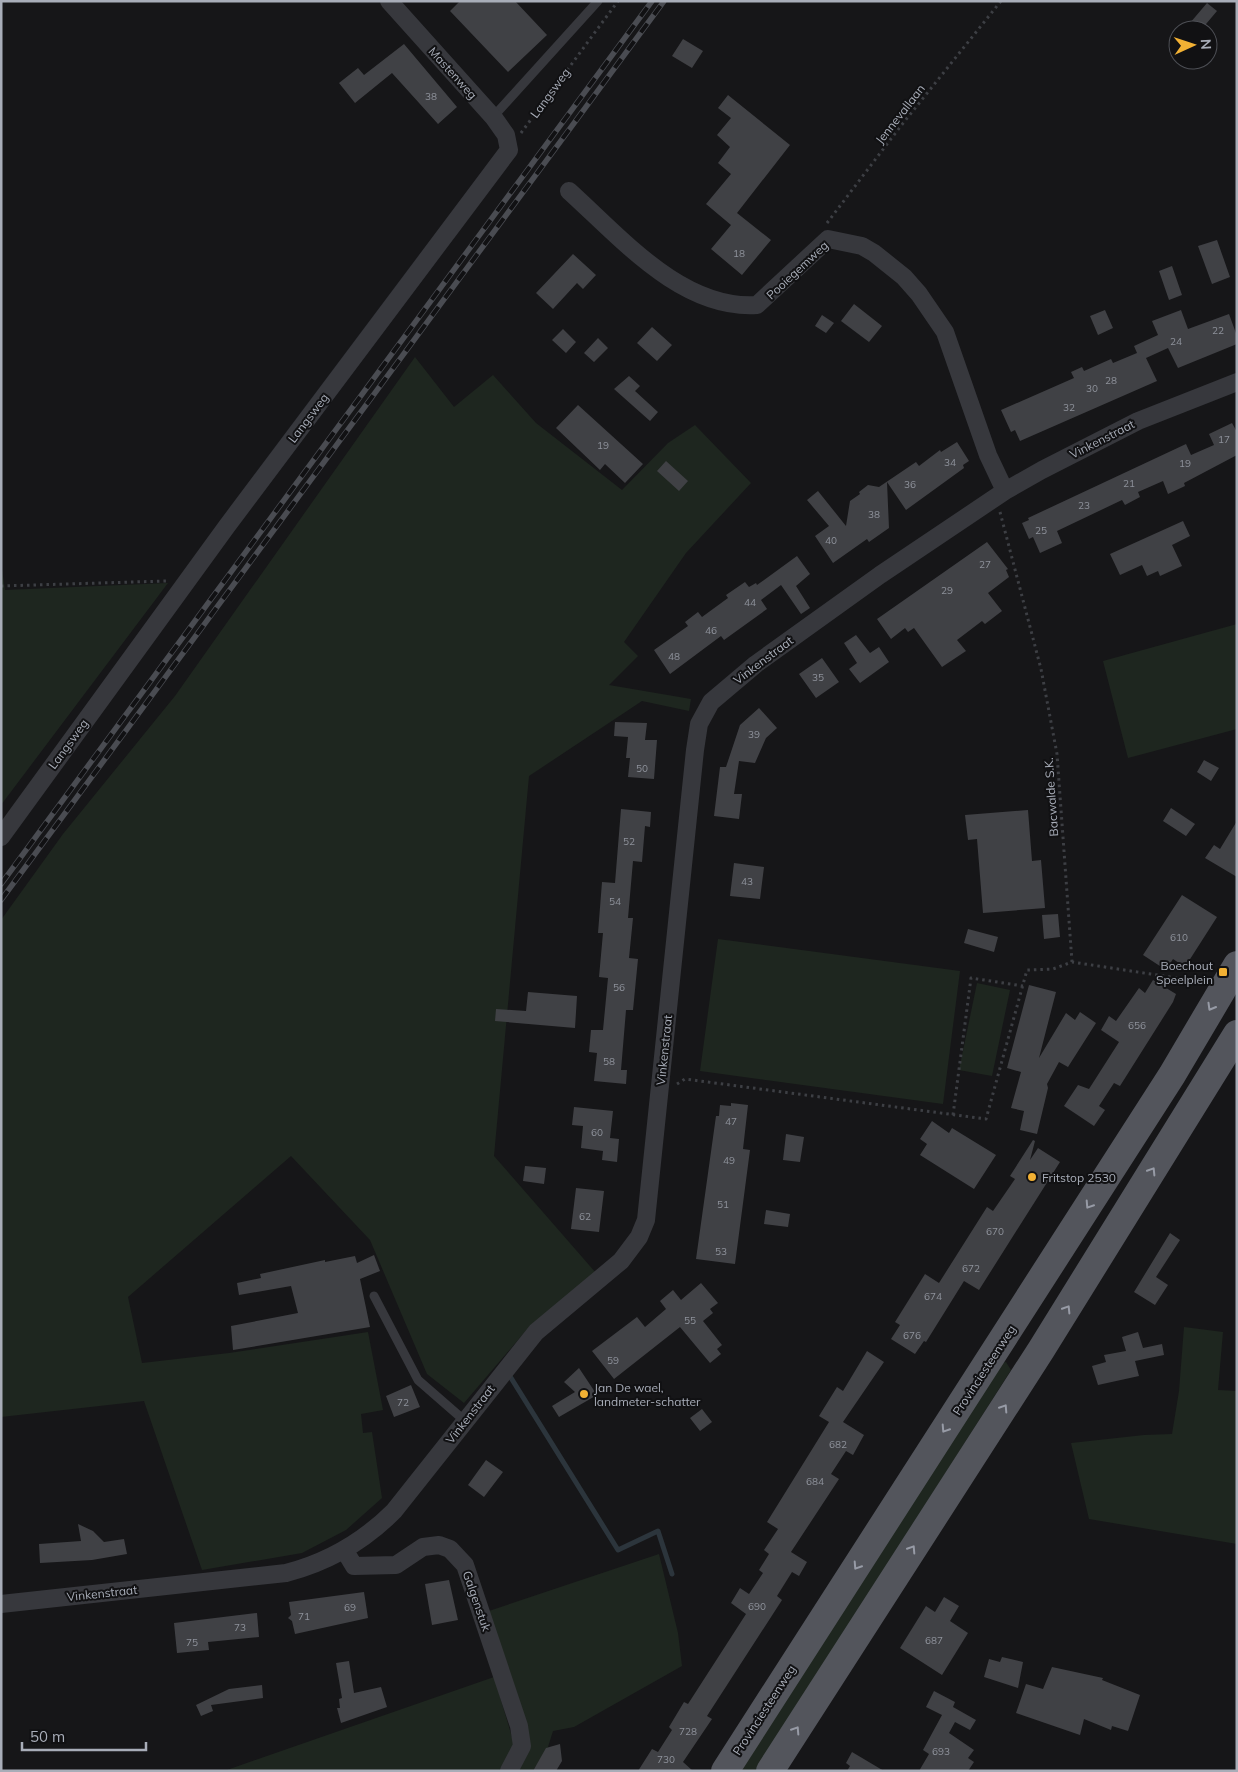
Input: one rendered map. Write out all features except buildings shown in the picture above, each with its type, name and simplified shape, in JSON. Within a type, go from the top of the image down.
[{"type":"main road","name":"Provinciesteenweg","points":[[726,1771],[1172,1075],[1237,965]]},
{"type":"main road","points":[[770,1771],[1041,1350],[1237,1034]]},
{"type":"street","name":"Mastenweg","points":[[389,1],[492,117],[506,135],[509,150]]},
{"type":"street","name":"Langsweg","points":[[1,837],[187,581],[509,150]]},
{"type":"street","name":"Pooiegemweg","points":[[569,191],[665,276],[701,295],[738,305],[757,305],[828,239],[854,243],[874,253],[904,277],[919,294],[945,332],[1001,494]]},
{"type":"street","name":"Vinkenstraat","points":[[1,1604],[286,1573],[309,1567],[344,1550],[366,1536],[394,1511],[536,1332],[631,1251],[646,1220],[695,750],[699,724],[711,702],[756,664],[880,575],[1001,494],[1138,421],[1237,382]]},
{"type":"street","name":"Galgenstuk","points":[[344,1550],[354,1566],[396,1565],[423,1547],[439,1545],[450,1549],[464,1565],[519,1726],[522,1746],[509,1771]]},
{"type":"lane","points":[[492,117],[598,1]]},
{"type":"lane","points":[[374,1296],[418,1380],[465,1420]]},
{"type":"path","name":"Langsweg","points":[[509,150],[618,1]]},
{"type":"path","name":"Jennevallaan","points":[[828,239],[821,230],[900,127],[1001,1]]},
{"type":"path","name":"Bacwalde S.K.","points":[[1001,494],[1041,669],[1057,754],[1072,962]]},
{"type":"path","points":[[1,586],[187,581]]},
{"type":"path","points":[[685,1079],[986,1119],[1028,970],[1053,969],[1072,962],[1203,982],[1209,987]]},
{"type":"path","points":[[953,1115],[971,978],[1023,986]]},
{"type":"shaded area","points":[[415,357],[454,407],[493,375],[536,423],[622,490],[668,443],[695,425],[751,483],[686,553],[624,642],[638,656],[609,685],[691,699],[689,711],[642,701],[529,776],[494,1156],[596,1273],[530,1326],[464,1403],[427,1374],[370,1240],[291,1156],[128,1297],[142,1363],[229,1353],[368,1332],[383,1410],[361,1414],[363,1433],[372,1432],[382,1498],[346,1530],[302,1553],[202,1570],[144,1401],[1,1417],[1,920],[63,834],[175,696]]},
{"type":"shaded area","points":[[1,562],[5,590],[168,583],[1,805]]},
{"type":"shaded area","points":[[1237,624],[1237,729],[1128,758],[1103,661]]},
{"type":"shaded area","points":[[718,939],[960,971],[943,1104],[700,1071]]},
{"type":"shaded area","points":[[977,983],[1010,990],[992,1076],[959,1070]]},
{"type":"shaded area","points":[[1184,1327],[1223,1332],[1218,1390],[1237,1391],[1237,1544],[1089,1519],[1071,1443],[1172,1434],[1179,1391]]},
{"type":"shaded area","points":[[1006,1362],[1011,1370],[756,1771],[738,1771],[1000,1363]]},
{"type":"shaded area","points":[[659,1554],[678,1633],[682,1666],[574,1727],[553,1731],[548,1747],[533,1771],[513,1771],[525,1755],[486,1612]]},
{"type":"shaded area","points":[[494,1677],[515,1747],[499,1771],[224,1771]]},
{"type":"waterway","points":[[508,1373],[618,1550],[658,1531],[672,1574]]},
{"type":"railway","points":[[1,884],[652,1]]},
{"type":"railway","points":[[1,900],[664,1]]},
{"type":"place","name":"Boechout Speelplein","points":[[1223,972]]},
{"type":"place","name":"Fritstop 2530","points":[[1032,1177]]},
{"type":"place","name":"Jan De wael, landmeter-schatter","points":[[584,1394]]}]
